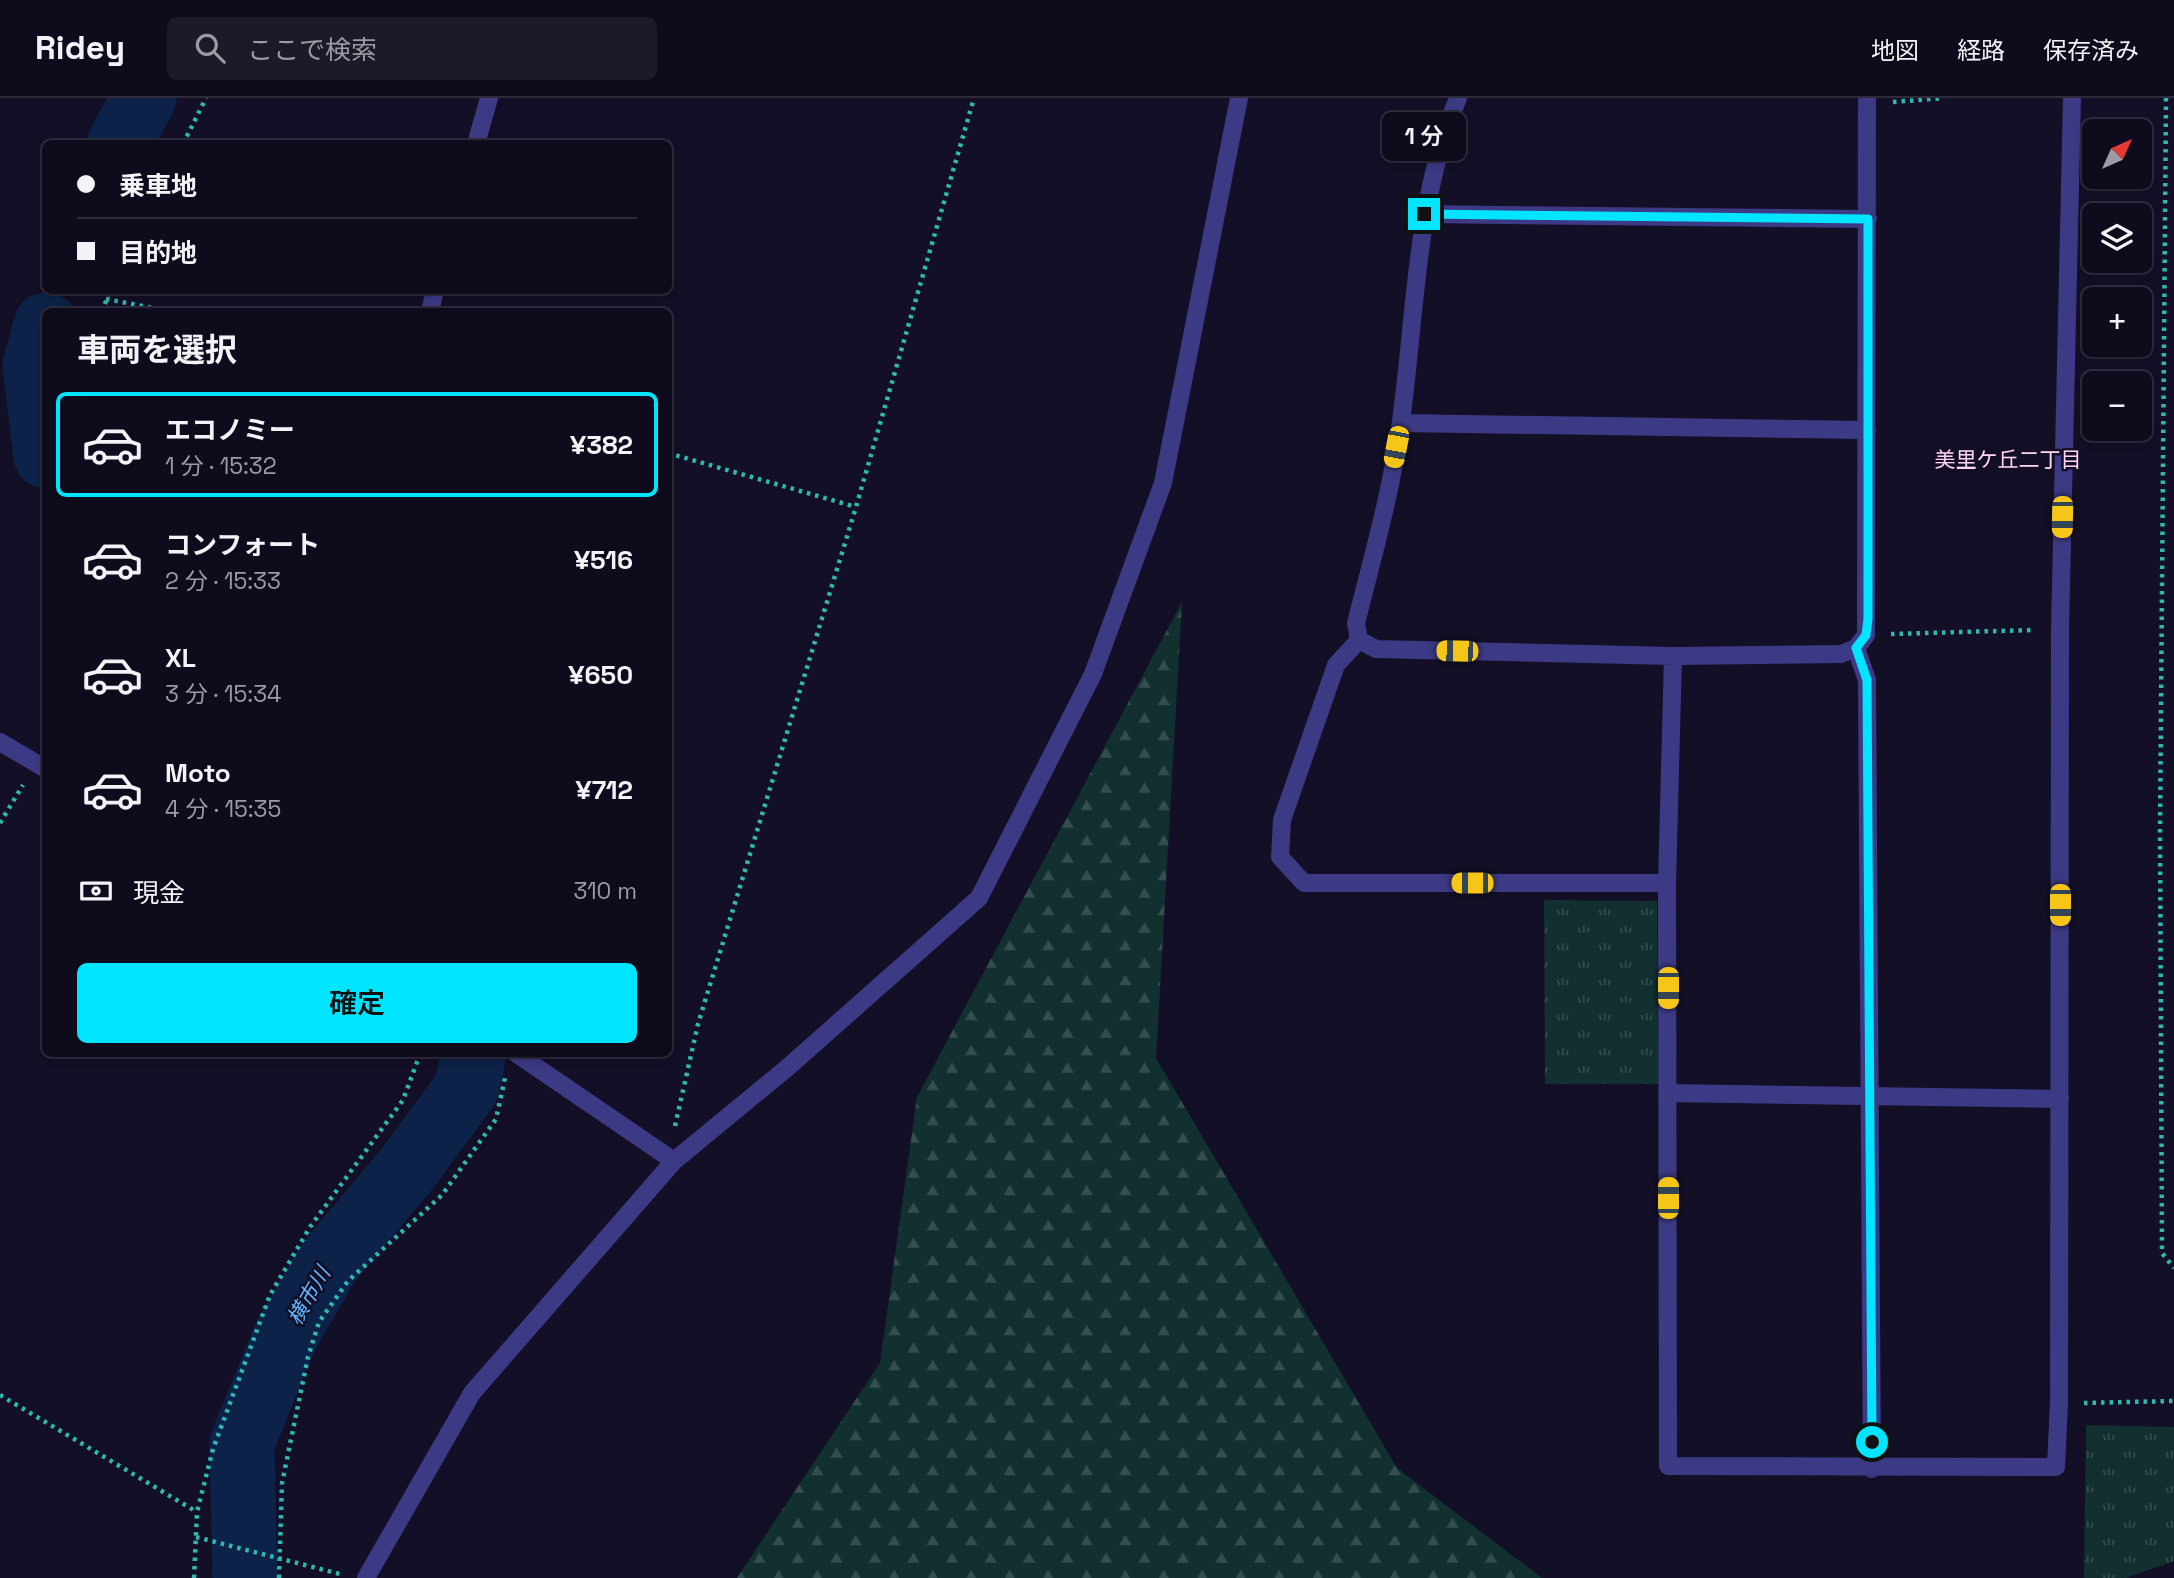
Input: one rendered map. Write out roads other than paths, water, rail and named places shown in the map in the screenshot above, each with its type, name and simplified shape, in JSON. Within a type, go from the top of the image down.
[{"type":"street","points":[[477,140],[489,98]]},
{"type":"street","points":[[366,1578],[472,1392],[672,1159],[787,1068],[979,898],[1093,674],[1163,483],[1240,98]]},
{"type":"street","points":[[1458,98],[1424,214],[1401,423],[1382,520],[1356,623],[1359,639],[1376,649],[1672,656],[1842,654],[1861,641]]},
{"type":"street","points":[[1672,656],[1667,883],[1668,1466],[1872,1469],[2056,1467],[2059,1403],[2060,629],[2072,98]]},
{"type":"street","points":[[1867,101],[1867,430],[1861,641],[1867,680],[1872,1469]]},
{"type":"street","points":[[1424,214],[1868,219]]},
{"type":"street","points":[[1401,423],[1867,430]]},
{"type":"street","points":[[1359,639],[1336,665],[1282,820],[1280,857],[1304,883],[1667,883]]},
{"type":"street","points":[[0,742],[41,766]]},
{"type":"street","points":[[512,1060],[672,1159]]},
{"type":"street","points":[[1669,1093],[2060,1098]]},
{"type":"waterway","name":"横市川","points":[[121,140],[144,98]]},
{"type":"waterway","name":"横市川","points":[[42,340],[35,366],[42,423]]},
{"type":"waterway","name":"横市川","points":[[245,1578],[242,1443],[285,1337],[328,1263],[407,1169],[466,1089],[473,1057]]},
{"type":"district","name":"美里ケ丘二丁目","points":[[2008,460]]}]
